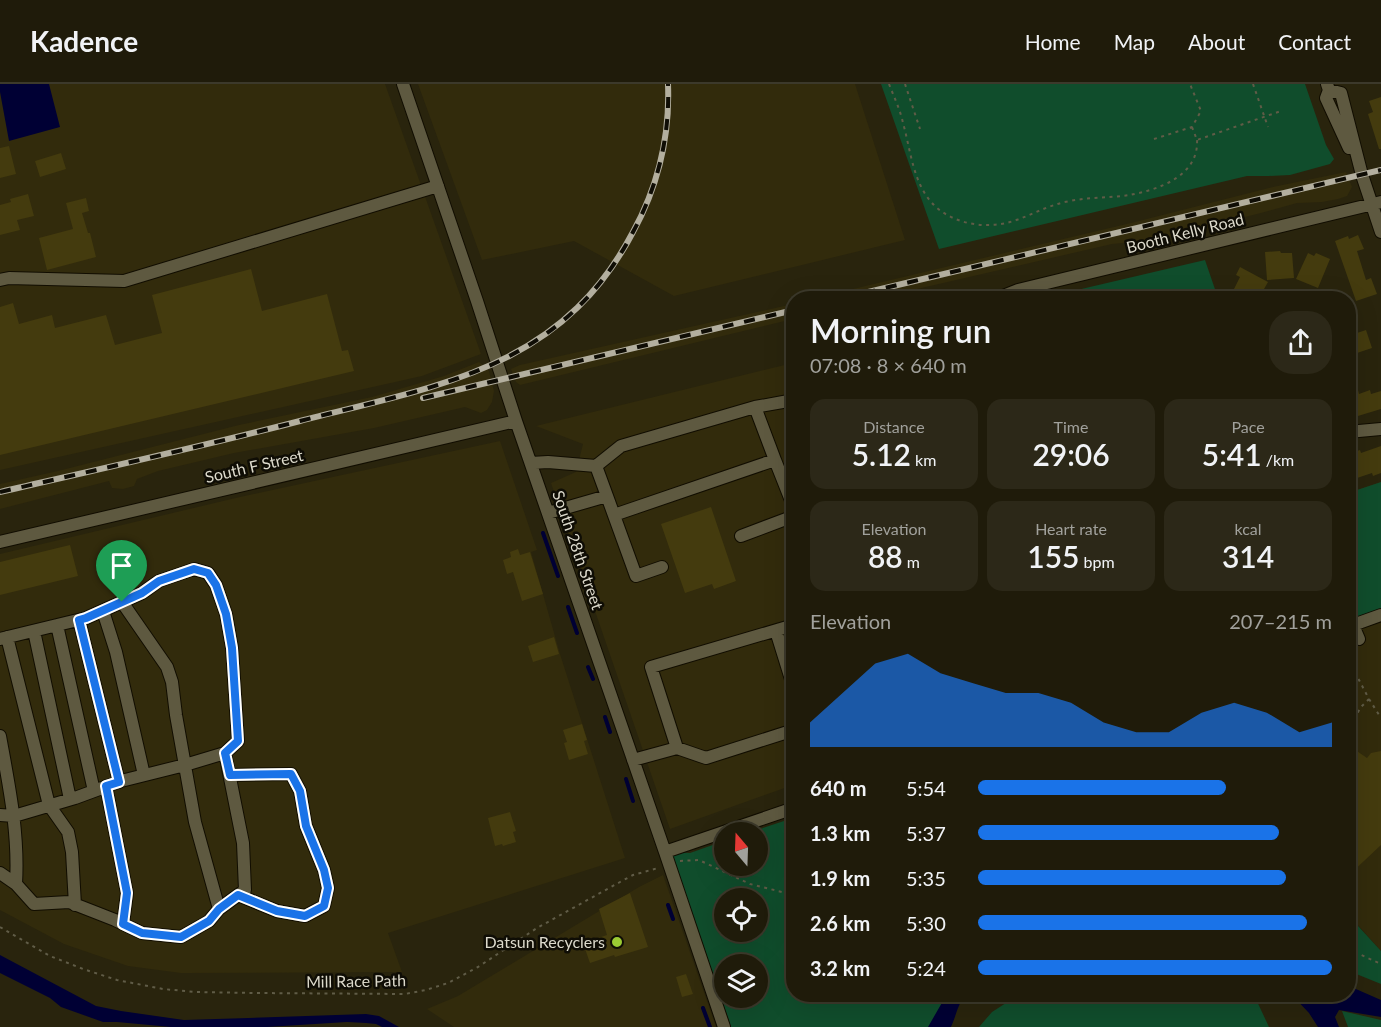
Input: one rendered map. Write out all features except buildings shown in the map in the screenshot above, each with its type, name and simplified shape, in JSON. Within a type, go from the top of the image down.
[{"type":"street","name":"South 28th Street","points":[[403,84],[724,1027]]},
{"type":"street","points":[[1348,84],[1328,87],[1326,99],[1376,203],[1381,232]]},
{"type":"street","points":[[0,280],[9,278],[124,281],[438,186]]},
{"type":"street","name":"Booth Kelly Road","points":[[1016,291],[1376,203]]},
{"type":"street","points":[[531,464],[548,462],[597,466],[621,446],[754,407],[786,401]]},
{"type":"street","points":[[754,407],[786,487]]},
{"type":"street","name":"South F Street","points":[[0,542],[516,421]]},
{"type":"street","points":[[1356,431],[1381,429]]},
{"type":"street","points":[[614,515],[775,460]]},
{"type":"street","points":[[597,466],[636,576],[662,567]]},
{"type":"street","points":[[548,513],[607,496]]},
{"type":"street","points":[[741,536],[786,519]]},
{"type":"street","points":[[0,815],[14,816],[49,805],[70,799],[113,784],[225,753],[238,741],[232,648],[226,614],[216,585],[208,573],[194,569],[159,581],[142,593],[79,620],[4,638],[49,805],[68,832],[72,852],[75,905]]},
{"type":"street","points":[[122,602],[167,667],[172,682],[195,822],[219,909]]},
{"type":"street","points":[[103,611],[116,652],[144,775]]},
{"type":"street","points":[[1356,624],[1381,615]]},
{"type":"street","points":[[79,620],[113,784],[127,893],[123,924]]},
{"type":"street","points":[[57,625],[94,791]]},
{"type":"street","points":[[677,748],[651,668],[786,628]]},
{"type":"street","points":[[34,631],[70,799]]},
{"type":"street","points":[[776,631],[786,663]]},
{"type":"street","points":[[1356,632],[1359,639]]},
{"type":"street","points":[[633,760],[677,748],[706,758],[786,733]]},
{"type":"street","points":[[0,736],[14,816],[18,857],[16,884]]},
{"type":"street","points":[[0,873],[16,884],[34,904],[69,902],[142,933],[181,937],[209,921],[219,909],[245,890],[243,843],[225,753]]},
{"type":"street","points":[[230,775],[291,774],[300,791],[306,826],[324,870],[328,888],[324,906],[305,916],[277,911],[238,895]]},
{"type":"street","points":[[665,852],[786,811]]},
{"type":"path","points":[[889,84],[903,120],[921,186],[936,206],[950,217],[980,225],[1001,224],[1063,202],[1129,195],[1168,183],[1184,173],[1193,161],[1197,140],[1192,127]]},
{"type":"path","points":[[905,84],[920,129]]},
{"type":"path","points":[[1154,139],[1192,127],[1201,111],[1190,84]]},
{"type":"path","points":[[1252,84],[1268,128]]},
{"type":"path","points":[[1197,140],[1281,111]]},
{"type":"path","points":[[1356,676],[1381,718]]},
{"type":"path","points":[[1356,717],[1360,708],[1369,699]]},
{"type":"path","name":"Mill Race Path","points":[[0,927],[50,956],[83,969],[117,980],[163,989],[196,992],[405,994],[448,983],[478,967],[537,928],[633,875],[681,861],[699,860],[750,884],[786,892]]},
{"type":"path","points":[[1356,953],[1381,964]]},
{"type":"shaded area","points":[[0,84],[385,84],[481,354],[422,376],[0,470]]},
{"type":"shaded area","points":[[0,84],[49,84],[60,127],[9,141]]},
{"type":"shaded area","points":[[418,84],[855,84],[905,240],[674,296],[574,241],[482,260]]},
{"type":"shaded area","points":[[1346,172],[1352,187],[1347,196],[1338,199],[1297,203],[1153,240],[1112,244],[908,291],[844,291],[1135,222],[1273,187]]},
{"type":"shaded area","points":[[786,306],[786,321],[520,385],[516,382],[511,369],[520,365]]},
{"type":"shaded area","points":[[479,362],[489,371],[494,391],[492,402],[487,410],[481,413],[465,407],[374,428],[234,453],[158,471],[137,479],[134,486],[123,489],[112,488],[109,481],[0,509],[0,484],[239,425],[372,397],[444,376]]},
{"type":"shaded area","points":[[786,365],[786,788],[670,829],[551,483],[576,472],[583,444],[536,426]]},
{"type":"shaded area","points":[[500,441],[537,550],[531,552],[560,654],[625,858],[388,933],[402,972],[181,973],[128,966],[64,944],[0,910],[0,554],[240,497]]},
{"type":"shaded area","points":[[1381,482],[1381,951],[1356,923],[1356,490]]},
{"type":"shaded area","name":"Datsun Recyclers","points":[[663,875],[716,1027],[454,1027],[427,1009],[458,996],[639,887]]},
{"type":"shaded area","points":[[0,955],[96,1006],[121,1011],[184,1020],[366,1014],[379,1016],[399,1027],[347,1022],[267,1027],[171,1027],[103,1022],[61,1007],[50,998],[0,973]]},
{"type":"shaded area","points":[[1356,989],[1381,1000],[1381,1017],[1339,1010],[1335,1017],[1339,1027],[1318,1027],[1299,1002],[1356,1002]]},
{"type":"shaded area","points":[[942,1002],[961,1002],[951,1027],[928,1027]]},
{"type":"green space","points":[[881,84],[1305,84],[1326,145],[1334,159],[1330,164],[1290,175],[1247,176],[939,249]]},
{"type":"green space","points":[[1205,260],[1216,291],[1073,291]]},
{"type":"green space","points":[[1381,482],[1381,611],[1356,619],[1356,490]]},
{"type":"green space","points":[[786,820],[786,1002],[945,1002],[929,1027],[731,1027],[724,1008],[768,1008],[768,954],[714,954],[714,977],[671,852],[690,853],[714,845],[714,876],[768,876],[768,826]]},
{"type":"green space","points":[[1356,924],[1381,951],[1381,984],[1356,974]]},
{"type":"green space","points":[[1008,1002],[1257,1002],[1269,1027],[979,1027],[992,1012]]},
{"type":"green space","points":[[1342,1011],[1381,1020],[1381,1027],[1348,1027]]},
{"type":"waterway","points":[[543,533],[558,576]]},
{"type":"waterway","points":[[568,607],[577,633]]},
{"type":"waterway","points":[[588,667],[593,679]]},
{"type":"waterway","points":[[605,717],[610,732]]},
{"type":"waterway","points":[[626,779],[633,801]]},
{"type":"waterway","points":[[668,905],[673,919]]},
{"type":"waterway","points":[[703,1008],[710,1027]]},
{"type":"railway","points":[[0,492],[225,440],[399,396],[446,382],[490,365],[532,343],[570,315],[604,278],[642,215],[661,160],[667,123],[668,84]]},
{"type":"railway","points":[[872,291],[1381,170]]},
{"type":"railway","points":[[423,398],[786,312]]},
{"type":"place","name":"Datsun Recyclers","points":[[617,942]]},
{"type":"route","points":[[194,569],[208,573],[216,585],[226,614],[232,648],[238,741],[225,753],[230,775],[291,774],[300,791],[306,826],[324,870],[328,888],[324,906],[305,916],[277,911],[238,895],[219,909],[209,921],[181,937],[142,933],[123,924],[127,893],[106,786],[119,782],[79,620],[122,602],[142,593],[159,581],[194,569]]}]
